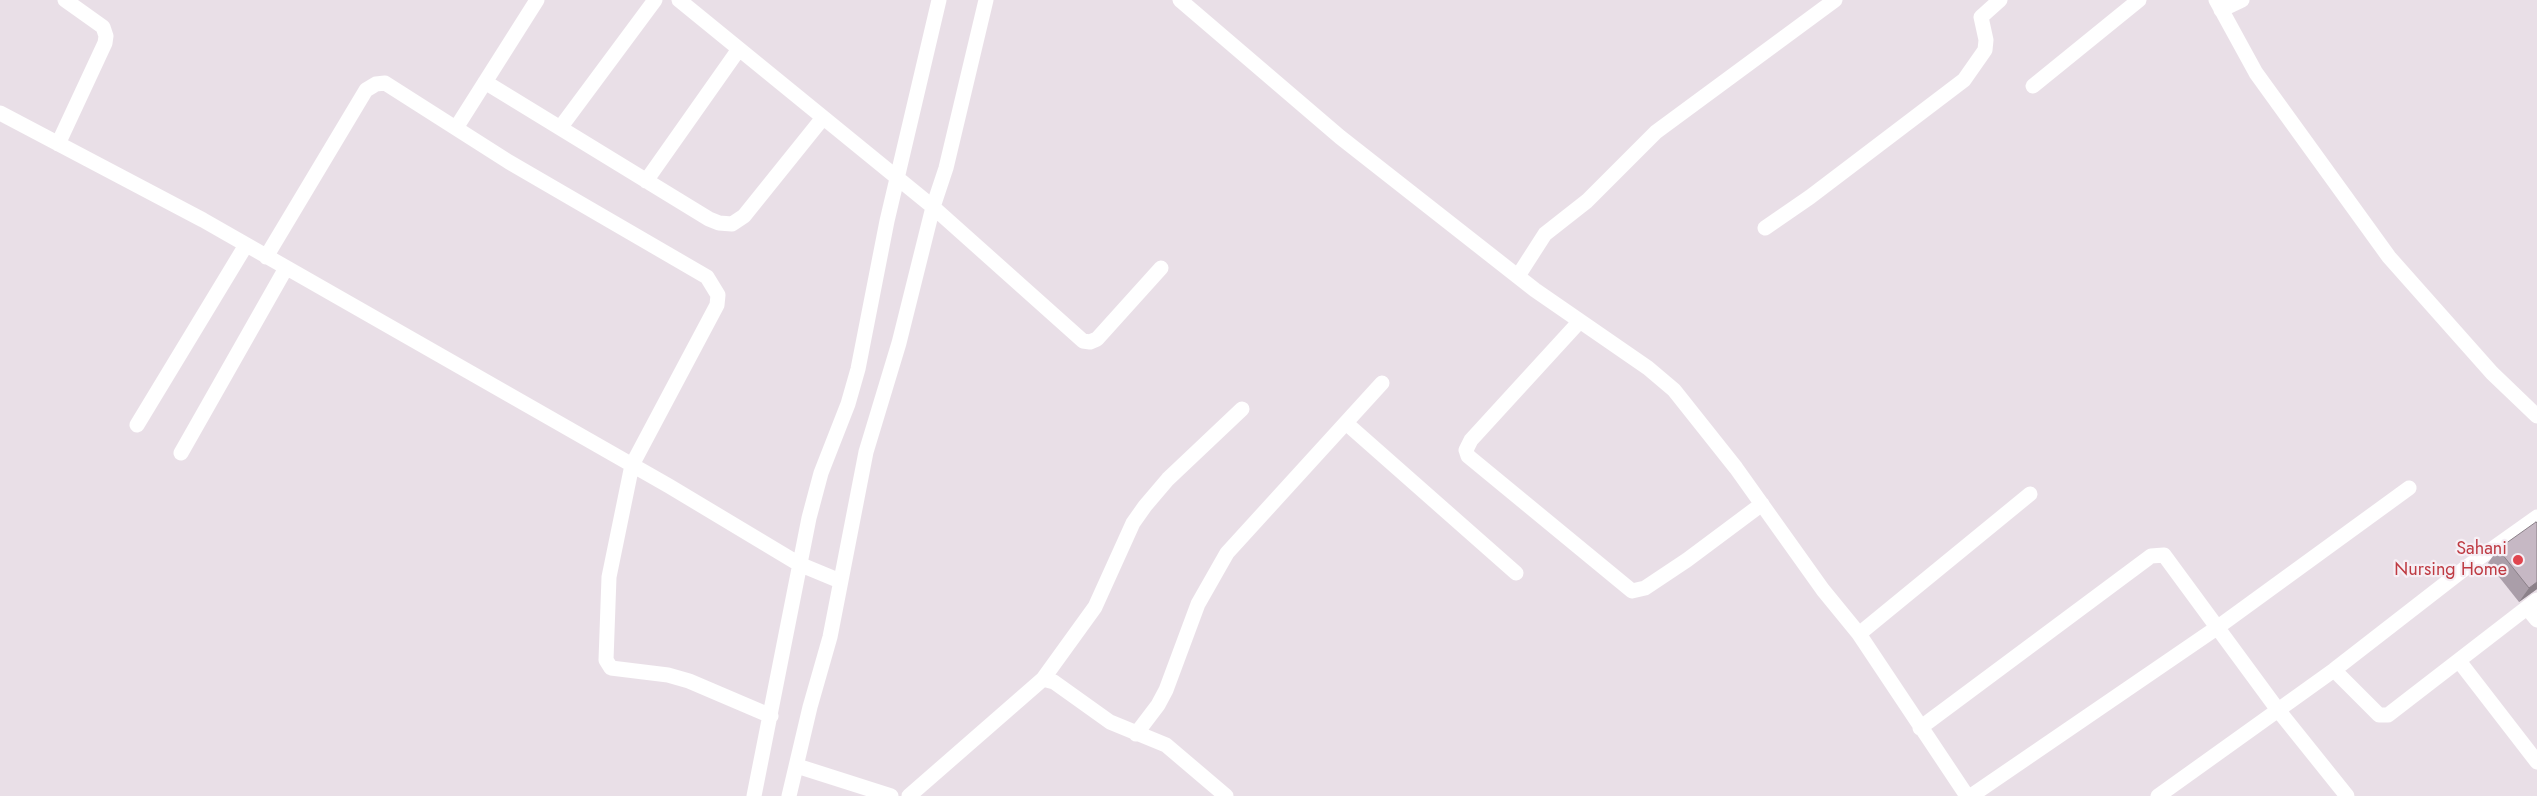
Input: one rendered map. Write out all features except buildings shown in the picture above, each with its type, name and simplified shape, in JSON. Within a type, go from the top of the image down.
[{"type":"street","points":[[58,144],[105,43],[106,36],[103,27],[65,0]]},
{"type":"street","points":[[456,128],[537,0]]},
{"type":"street","points":[[560,128],[655,0]]},
{"type":"street","points":[[679,0],[933,208],[1084,341],[1090,342],[1097,339],[1161,268]]},
{"type":"street","points":[[754,796],[771,716],[812,569],[821,473],[848,404],[858,368],[887,221],[908,188],[939,0]]},
{"type":"street","points":[[790,796],[810,707],[830,637],[866,452],[899,343],[933,208],[946,168],[986,0]]},
{"type":"street","points":[[1180,0],[1340,137],[1518,276],[1648,368],[1674,390],[1762,504],[1823,590],[1859,634],[1920,728],[1969,796],[2218,627],[2409,488]]},
{"type":"street","points":[[1518,276],[1544,234],[1587,201],[1656,132],[1835,0]]},
{"type":"street","points":[[1765,228],[1810,197],[1964,80],[1985,50],[1986,40],[1981,17],[2000,0]]},
{"type":"street","points":[[2033,86],[2139,0]]},
{"type":"street","points":[[2242,0],[2219,5],[2256,73],[2389,256],[2492,373],[2537,416]]},
{"type":"street","points":[[646,181],[739,49]]},
{"type":"street","points":[[485,82],[709,219],[732,224],[744,216],[822,119]]},
{"type":"street","points":[[266,257],[366,90],[376,84],[392,86],[509,162],[707,277],[718,295],[717,305],[632,465],[609,577],[605,653],[607,665],[611,668],[668,675],[689,681],[771,716]]},
{"type":"street","points":[[0,113],[246,245],[812,569],[840,581]]},
{"type":"street","points":[[137,425],[246,245]]},
{"type":"street","points":[[181,453],[286,268]]},
{"type":"street","points":[[1580,321],[1471,440],[1466,450],[1468,456],[1632,591],[1641,591],[1687,560],[1762,504]]},
{"type":"street","points":[[1136,734],[1166,690],[1198,604],[1227,553],[1382,383]]},
{"type":"street","points":[[909,796],[1043,680],[1095,607],[1129,531],[1145,506],[1168,479],[1242,409]]},
{"type":"street","points":[[1346,423],[1516,573]]},
{"type":"street","points":[[1859,634],[2030,494]]},
{"type":"street","points":[[2158,796],[2334,670],[2468,566],[2537,517]]},
{"type":"street","points":[[1920,728],[2151,556],[2159,554],[2167,557],[2278,710],[2347,796]]},
{"type":"street","points":[[2334,670],[2379,715],[2383,716],[2393,712],[2532,604],[2537,620]]},
{"type":"street","points":[[2459,661],[2537,762]]},
{"type":"street","points":[[1043,680],[1054,682],[1110,722],[1166,745],[1226,796]]},
{"type":"street","points":[[797,766],[891,796]]},
{"type":"place","name":"Sahani Nursing Home","points":[[2518,560]]}]
